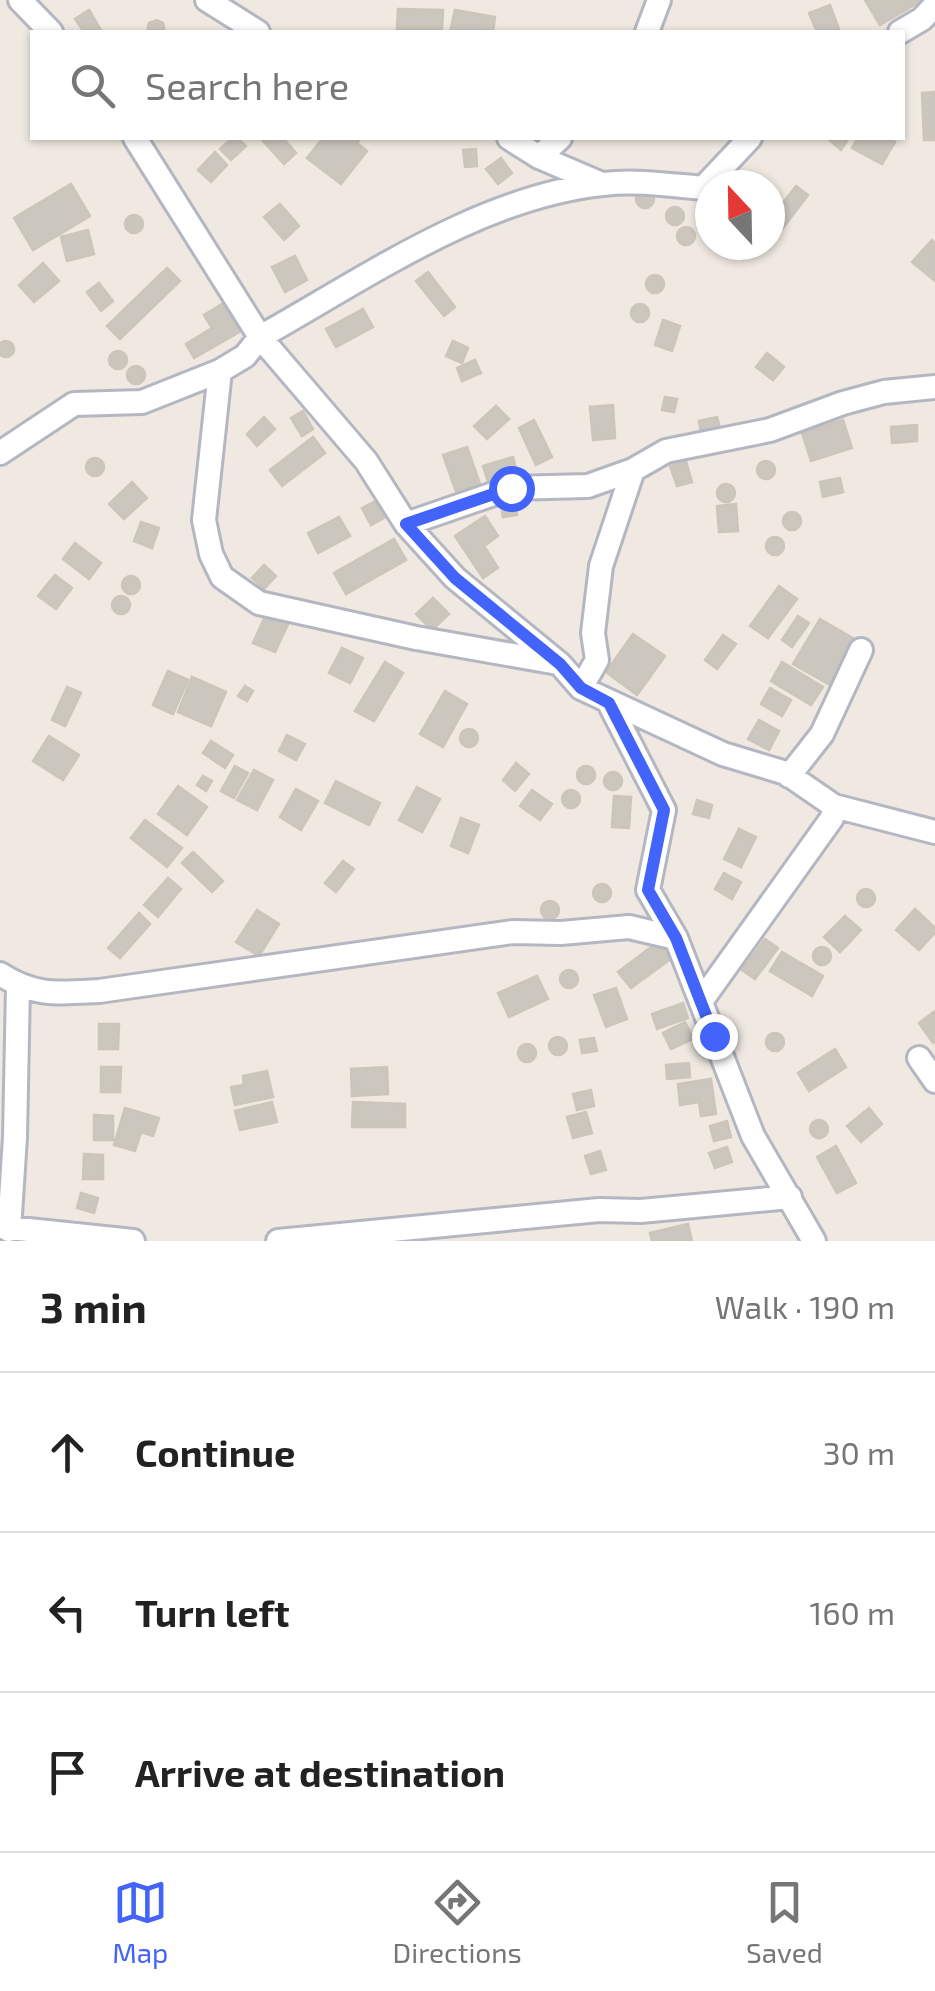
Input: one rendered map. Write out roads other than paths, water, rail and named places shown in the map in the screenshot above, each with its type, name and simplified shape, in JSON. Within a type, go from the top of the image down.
[{"type":"street","points":[[20,0],[48,30]]},
{"type":"street","points":[[207,0],[255,30]]},
{"type":"street","points":[[648,30],[660,0]]},
{"type":"street","points":[[903,30],[935,6]]},
{"type":"street","points":[[135,140],[260,337],[366,462],[406,524],[455,578],[560,664],[581,688],[724,754],[790,776],[834,806],[935,832]]},
{"type":"street","points":[[511,140],[602,184]]},
{"type":"street","points":[[540,157],[558,140]]},
{"type":"street","points":[[0,453],[74,404],[142,402],[220,370],[245,356],[260,337],[452,228],[528,199],[602,184],[703,188],[748,140]]},
{"type":"street","points":[[220,370],[204,520],[211,554],[222,576],[259,603],[416,638],[560,664]]},
{"type":"street","points":[[406,524],[511,488],[588,486],[633,470],[666,451],[770,430],[884,392],[935,386]]},
{"type":"street","points":[[581,688],[597,660],[593,633],[602,566],[633,470]]},
{"type":"street","points":[[790,776],[822,734],[862,650]]},
{"type":"street","points":[[609,703],[664,810],[648,890],[676,938],[753,1136],[814,1241]]},
{"type":"street","points":[[702,1000],[832,818],[834,806]]},
{"type":"street","points":[[133,1241],[4,1228],[15,1138],[9,980],[40,994],[98,991],[513,932],[561,933],[629,927],[676,938]]},
{"type":"street","points":[[919,1058],[935,1081]]},
{"type":"street","points":[[278,1241],[599,1210],[641,1212],[790,1198]]}]
